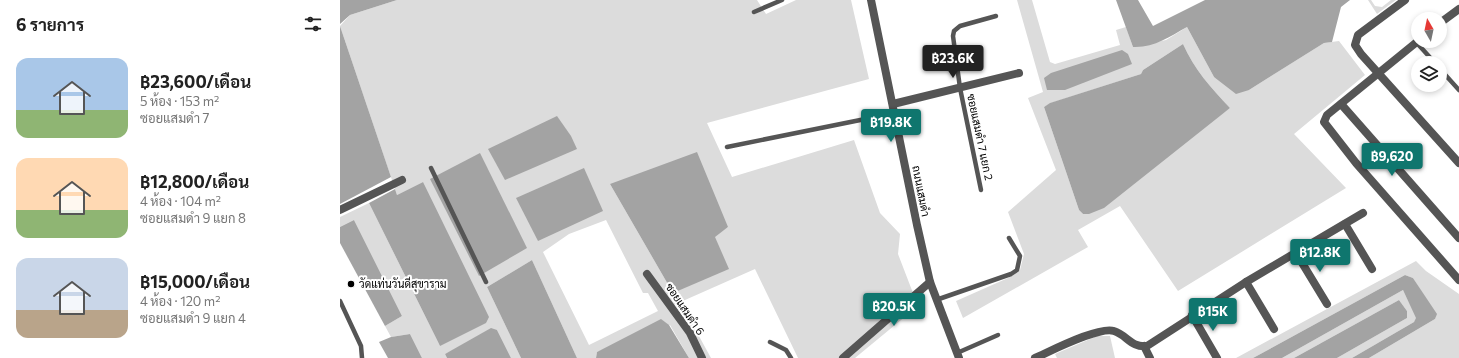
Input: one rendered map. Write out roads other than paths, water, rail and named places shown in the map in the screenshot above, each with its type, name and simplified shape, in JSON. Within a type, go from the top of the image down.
[{"type":"street","name":"ถนนแสมดำ","points":[[871,0],[930,282],[958,356]]},
{"type":"street","points":[[1405,0],[1366,28],[1355,40],[1357,49],[1459,163]]},
{"type":"street","points":[[1447,19],[1457,13]]},
{"type":"street","points":[[1411,46],[1324,118],[1327,128],[1459,280]]},
{"type":"street","points":[[892,104],[1019,73]]},
{"type":"street","points":[[1341,104],[1459,238]]},
{"type":"street","points":[[340,210],[402,180]]},
{"type":"street","points":[[1035,358],[1084,336],[1103,330],[1114,331],[1136,346],[1144,346],[1246,282],[1363,213]]},
{"type":"street","points":[[1345,224],[1372,269]]},
{"type":"street","points":[[1296,253],[1327,304]]},
{"type":"street","name":"ซอยแสมดำ 6","points":[[647,274],[684,324],[702,358]]},
{"type":"street","points":[[843,358],[930,282]]},
{"type":"street","points":[[1246,282],[1274,329]]},
{"type":"street","points":[[1192,315],[1217,358]]},
{"type":"street","points":[[1144,346],[1150,358]]},
{"type":"lane","points":[[754,12],[782,0]]},
{"type":"lane","name":"ซอยแสมดำ 7 แยก 2","points":[[981,190],[960,88],[954,31],[960,26],[996,16]]},
{"type":"lane","points":[[1423,48],[1429,56]]},
{"type":"lane","points":[[1447,77],[1459,90]]},
{"type":"lane","points":[[727,147],[895,113]]},
{"type":"lane","points":[[431,168],[486,282]]},
{"type":"lane","points":[[936,300],[1011,274],[1017,270],[1020,256],[1009,238]]},
{"type":"lane","points":[[340,301],[361,346],[362,358]]},
{"type":"lane","points":[[958,356],[998,335]]},
{"type":"lane","points":[[770,342],[786,350],[791,358]]},
{"type":"place","name":"วัดแท่นวันดีสุขาราม","points":[[351,284]]}]
